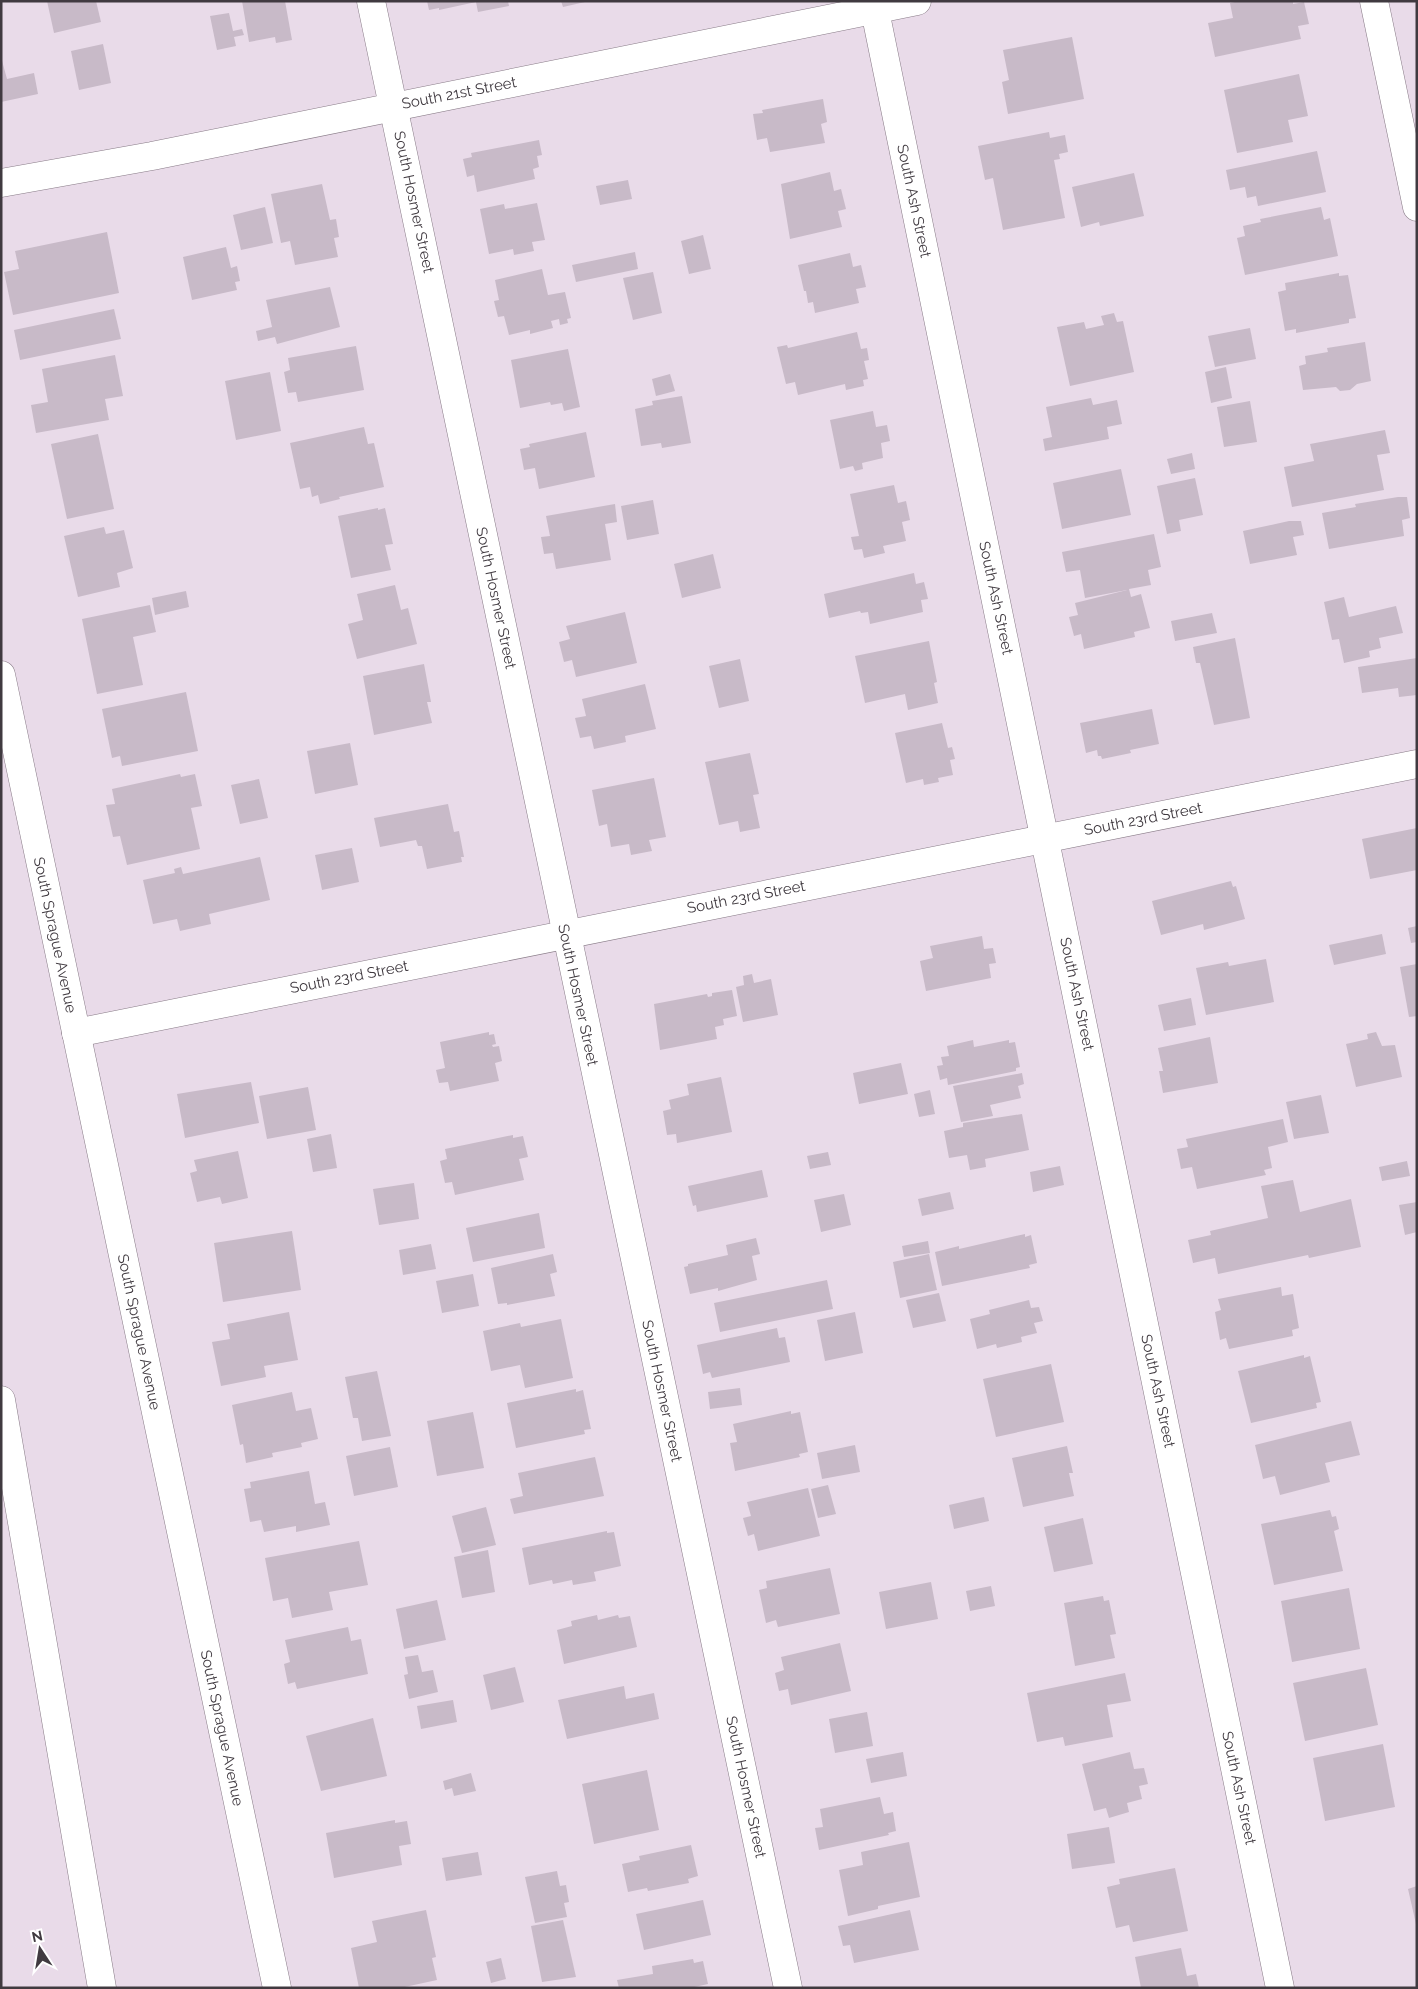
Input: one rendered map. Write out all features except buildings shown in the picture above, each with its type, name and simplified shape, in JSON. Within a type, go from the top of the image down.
[{"type":"main road","name":"South Hosmer Street","points":[[371,1],[565,934],[788,1988]]},
{"type":"main road","name":"South 21st Street","points":[[1,183],[152,156],[873,5],[917,1]]},
{"type":"main road","points":[[1374,1],[1417,207]]},
{"type":"main road","name":"South Ash Street","points":[[873,5],[1046,838],[1280,1988]]},
{"type":"main road","name":"South Sprague Avenue","points":[[1,675],[277,1988]]},
{"type":"main road","name":"South 23rd Street","points":[[76,1033],[1417,764]]},
{"type":"main road","points":[[1,1400],[102,1988]]}]
